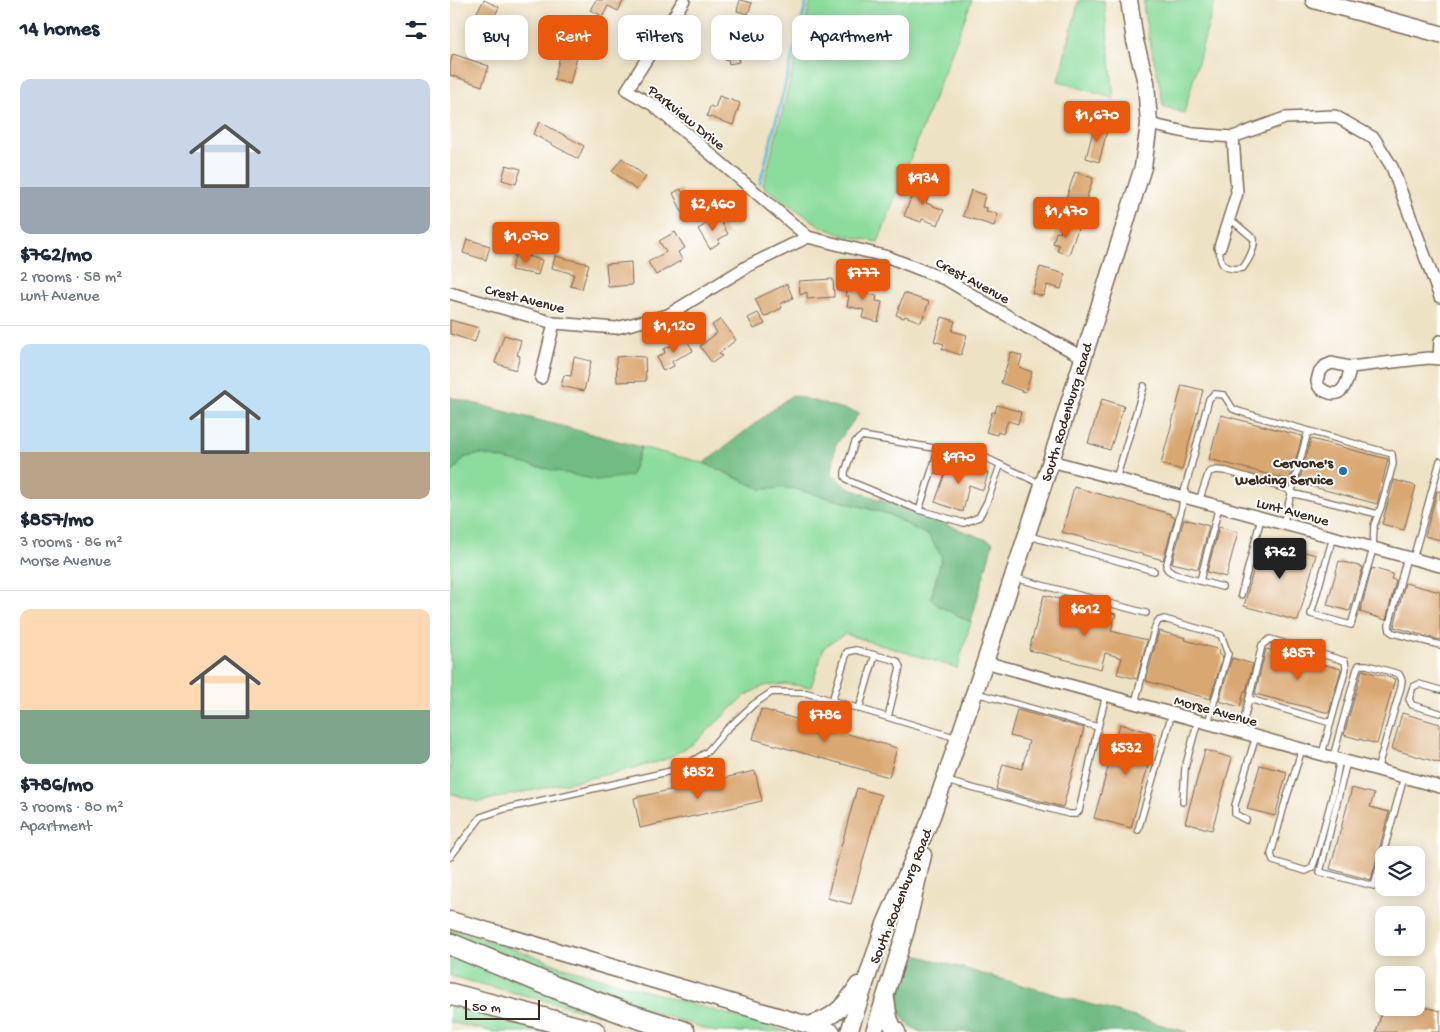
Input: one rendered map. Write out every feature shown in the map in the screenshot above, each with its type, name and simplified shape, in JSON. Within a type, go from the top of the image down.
[{"type":"highway","points":[[450,944],[554,987],[627,1014],[684,1032]]},
{"type":"highway","points":[[450,994],[594,1032]]},
{"type":"street","name":"Parkview Drive","points":[[684,0],[627,90],[653,105],[808,237]]},
{"type":"street","name":"South Rodenburg Road","points":[[849,1032],[885,924],[932,816],[985,662],[1051,461],[1143,167],[1149,124],[1146,82],[1134,41],[1129,0]]},
{"type":"street","points":[[1314,0],[1440,34]]},
{"type":"street","points":[[1149,124],[1194,134],[1233,137],[1285,118],[1336,116],[1374,138],[1392,167],[1440,297]]},
{"type":"street","points":[[1220,247],[1237,193],[1233,137]]},
{"type":"street","name":"Crest Avenue","points":[[450,293],[554,323],[616,328],[668,315],[748,266],[808,237],[888,256],[947,280],[1028,328],[1083,357]]},
{"type":"street","points":[[542,378],[554,323]]},
{"type":"street","points":[[1350,366],[1440,359],[1440,341]]},
{"type":"street","name":"Lunt Avenue","points":[[1051,461],[1440,566]]},
{"type":"street","name":"Morse Avenue","points":[[985,662],[1440,787]]},
{"type":"street","name":"South Rodenburg Road","points":[[874,1032],[906,930],[932,816]]},
{"type":"street","points":[[450,920],[832,1032]]},
{"type":"street","points":[[809,1025],[824,1021],[849,1000],[873,961]]},
{"type":"street","points":[[885,996],[888,1016],[893,1028],[897,1032]]},
{"type":"lane","points":[[1220,247],[1218,257],[1223,265],[1232,270],[1243,268],[1254,244],[1254,238],[1229,218]]},
{"type":"lane","points":[[1116,479],[1144,386]]},
{"type":"lane","points":[[1222,586],[1174,574],[1166,567],[1209,399],[1214,394],[1224,395],[1233,409],[1241,412],[1392,454],[1393,464],[1374,525],[1373,548],[1351,625],[1311,614],[1332,537]]},
{"type":"lane","points":[[1283,524],[1308,431]]},
{"type":"lane","points":[[1000,466],[979,517],[964,523],[919,510],[850,481],[845,477],[854,442],[862,436],[982,456],[1043,485]]},
{"type":"lane","points":[[919,510],[939,448]]},
{"type":"lane","points":[[1440,461],[1389,625],[1393,633],[1440,645]]},
{"type":"lane","points":[[1199,501],[1209,472],[1216,470],[1226,471],[1288,489],[1291,493],[1378,514]]},
{"type":"lane","points":[[1200,581],[1219,506]]},
{"type":"lane","points":[[1241,595],[1261,518]]},
{"type":"lane","points":[[1026,536],[1154,571]]},
{"type":"lane","points":[[1013,578],[1146,613]]},
{"type":"lane","points":[[1134,703],[1158,621],[1164,619],[1221,635],[1228,654],[1185,768],[1183,802]]},
{"type":"lane","points":[[1241,732],[1262,645],[1270,639],[1345,661],[1346,668],[1331,723],[1335,758],[1332,798],[1315,860],[1312,868],[1306,870],[1273,861],[1271,854],[1302,749]]},
{"type":"lane","points":[[832,701],[848,652],[856,650],[897,661],[900,667],[888,717]]},
{"type":"lane","points":[[859,709],[875,655]]},
{"type":"lane","points":[[1377,770],[1402,687],[1402,680],[1399,674],[1367,665],[1359,665],[1335,758],[1320,872],[1374,886],[1404,777]]},
{"type":"lane","points":[[1440,690],[1419,684],[1413,686],[1409,698],[1412,705],[1440,714]]},
{"type":"lane","points":[[450,857],[481,817],[504,809],[680,769],[707,752],[726,730],[754,704],[772,692],[807,693],[958,739]]},
{"type":"lane","points":[[974,693],[1098,728]]},
{"type":"lane","points":[[944,781],[1069,814],[1076,814],[1079,811],[1106,695]]},
{"type":"lane","points":[[1249,699],[1331,723]]},
{"type":"lane","points":[[1138,830],[1172,713]]},
{"type":"lane","points":[[1246,820],[1235,814],[1235,804],[1256,736]]},
{"type":"green space","points":[[811,0],[972,0],[878,242],[842,235],[820,226],[763,186],[796,60],[909,60],[909,15],[807,15]]},
{"type":"green space","points":[[1079,0],[1104,0],[1114,99],[1058,81]]},
{"type":"green space","points":[[1144,0],[1215,0],[1184,113],[1163,106],[1145,17]]},
{"type":"green space","points":[[792,395],[859,413],[835,446],[832,473],[846,487],[993,542],[971,622],[937,605],[931,598],[942,557],[929,536],[888,514],[792,488],[761,489],[704,463]]},
{"type":"green space","points":[[450,397],[641,447],[631,476],[596,480],[481,454],[465,457],[450,475]]},
{"type":"green space","points":[[641,447],[704,463],[761,489],[792,488],[888,514],[929,536],[942,557],[931,598],[937,605],[971,622],[957,668],[845,634],[824,647],[811,687],[786,684],[763,686],[745,696],[693,744],[664,760],[627,770],[478,802],[450,793],[450,475],[465,457],[481,454],[631,476]]},
{"type":"green space","points":[[450,928],[535,956],[559,966],[789,1032],[715,1032],[626,1003],[450,934]]},
{"type":"green space","points":[[450,952],[604,1016],[450,976]]},
{"type":"green space","points":[[906,952],[1187,1032],[920,1032],[907,1023],[899,1007],[900,979]]},
{"type":"green space","points":[[450,1007],[548,1032],[494,1032],[450,1022]]},
{"type":"building","points":[[484,0],[499,7],[495,15],[475,15]]},
{"type":"building","points":[[596,0],[624,0],[618,11],[608,6],[604,15],[590,10]]},
{"type":"building","points":[[740,0],[752,3],[748,14],[737,11]]},
{"type":"building","points":[[453,54],[465,58],[465,60],[489,66],[482,86],[450,75],[450,63]]},
{"type":"building","points":[[559,60],[576,60],[570,84],[554,80]]},
{"type":"building","points":[[728,60],[739,60],[739,62],[729,64]]},
{"type":"building","points":[[719,96],[740,103],[733,125],[707,116],[710,106],[715,108]]},
{"type":"building","points":[[540,122],[584,146],[578,159],[533,134]]},
{"type":"building","points":[[1095,123],[1108,127],[1099,162],[1086,158]]},
{"type":"building","points":[[622,158],[646,177],[636,190],[612,171]]},
{"type":"building","points":[[506,165],[521,169],[516,184],[502,180]]},
{"type":"building","points":[[1075,172],[1093,178],[1084,207],[1065,201]]},
{"type":"building","points":[[918,180],[932,186],[926,203],[944,210],[938,225],[922,219],[921,222],[904,216]]},
{"type":"building","points":[[681,189],[691,210],[683,214],[673,193]]},
{"type":"building","points":[[971,190],[985,195],[982,207],[987,208],[986,211],[998,214],[994,226],[963,216]]},
{"type":"building","points":[[718,217],[728,234],[718,240],[719,243],[710,249],[698,229]]},
{"type":"building","points":[[1063,223],[1078,228],[1069,255],[1057,251],[1059,245],[1053,243],[1056,232],[1060,233]]},
{"type":"building","points":[[675,232],[685,248],[678,252],[682,260],[656,275],[648,262],[666,252],[659,241]]},
{"type":"building","points":[[467,239],[490,246],[486,260],[463,253]]},
{"type":"building","points":[[516,253],[542,260],[538,275],[511,270]]},
{"type":"building","points":[[555,256],[589,264],[582,289],[570,286],[574,274],[552,268]]},
{"type":"building","points":[[631,262],[632,285],[608,287],[606,264]]},
{"type":"building","points":[[1040,267],[1065,274],[1061,289],[1047,285],[1043,296],[1032,293]]},
{"type":"building","points":[[833,279],[834,297],[807,299],[807,292],[800,295],[799,281]]},
{"type":"building","points":[[849,279],[862,281],[860,292],[877,296],[876,301],[882,302],[878,322],[862,318],[864,310],[847,306],[849,296],[845,296]]},
{"type":"building","points":[[787,284],[793,298],[780,304],[782,308],[764,317],[755,299]]},
{"type":"building","points":[[904,293],[929,302],[921,322],[896,315]]},
{"type":"building","points":[[758,313],[765,324],[754,329],[748,318]]},
{"type":"building","points":[[942,317],[955,321],[952,331],[967,335],[961,355],[942,349],[944,344],[934,341]]},
{"type":"building","points":[[721,319],[736,340],[719,353],[722,356],[712,363],[700,346],[717,333],[712,325]]},
{"type":"building","points":[[450,320],[479,328],[475,342],[450,334]]},
{"type":"building","points":[[504,335],[521,340],[517,355],[520,356],[516,370],[495,363]]},
{"type":"building","points":[[686,338],[693,351],[672,361],[674,366],[663,371],[657,357],[665,353],[664,349]]},
{"type":"building","points":[[1011,352],[1022,356],[1019,367],[1032,372],[1025,392],[1001,383]]},
{"type":"building","points":[[574,357],[591,361],[584,391],[561,386],[564,375],[571,376]]},
{"type":"building","points":[[616,357],[645,357],[646,381],[617,382]]},
{"type":"building","points":[[1182,385],[1203,390],[1182,470],[1161,464]]},
{"type":"building","points":[[1102,399],[1124,406],[1110,450],[1088,443]]},
{"type":"building","points":[[997,405],[1021,412],[1018,424],[1008,421],[1003,434],[998,432],[997,435],[986,432],[992,412],[995,413]]},
{"type":"building","points":[[1221,415],[1302,436],[1290,480],[1209,459]]},
{"type":"building","name":"Cervone's Welding Service","points":[[1311,439],[1388,459],[1377,504],[1299,483]]},
{"type":"building","points":[[950,459],[988,473],[983,490],[969,485],[963,512],[935,502]]},
{"type":"building","points":[[1394,480],[1416,486],[1404,530],[1382,524]]},
{"type":"building","points":[[1074,487],[1171,514],[1171,516],[1175,517],[1163,560],[1062,532]]},
{"type":"building","points":[[1437,491],[1440,491],[1440,540],[1425,536]]},
{"type":"building","points":[[1184,519],[1209,526],[1198,569],[1172,563]]},
{"type":"building","points":[[1219,527],[1238,532],[1226,577],[1207,572]]},
{"type":"building","points":[[1261,540],[1316,555],[1298,621],[1244,606]]},
{"type":"building","points":[[1339,561],[1363,567],[1349,611],[1327,605]]},
{"type":"building","points":[[1372,568],[1393,574],[1391,579],[1396,580],[1386,620],[1360,612]]},
{"type":"building","points":[[1405,583],[1440,592],[1440,640],[1394,627]]},
{"type":"building","points":[[1044,595],[1116,614],[1111,631],[1147,640],[1137,679],[1117,674],[1122,658],[1105,653],[1101,669],[1029,650]]},
{"type":"building","points":[[1159,631],[1220,650],[1218,654],[1223,656],[1210,699],[1146,681]]},
{"type":"building","points":[[1266,649],[1341,669],[1329,713],[1255,694]]},
{"type":"building","points":[[1232,658],[1253,664],[1240,707],[1219,701]]},
{"type":"building","points":[[1362,670],[1395,679],[1377,744],[1344,735]]},
{"type":"building","points":[[761,709],[897,748],[889,777],[753,739]]},
{"type":"building","points":[[1017,710],[1084,728],[1063,807],[996,789],[1003,764],[1022,769],[1029,741],[1010,736]]},
{"type":"building","points":[[1402,713],[1440,724],[1440,763],[1392,749]]},
{"type":"building","points":[[1120,724],[1157,734],[1131,828],[1094,818]]},
{"type":"building","points":[[1205,750],[1232,758],[1212,830],[1185,823]]},
{"type":"building","points":[[1260,765],[1287,772],[1275,816],[1247,809]]},
{"type":"building","points":[[755,771],[762,801],[640,828],[634,798]]},
{"type":"building","points":[[857,788],[881,795],[851,904],[827,898]]},
{"type":"building","points":[[1352,788],[1374,794],[1370,807],[1389,812],[1380,846],[1375,846],[1375,865],[1371,880],[1330,869]]},
{"type":"building","points":[[1425,1007],[1440,1011],[1440,1032],[1376,1032],[1381,1016],[1425,1016]]},
{"type":"waterway","points":[[760,183],[807,0]]},
{"type":"place","name":"Cervone's Welding Service","points":[[1343,471]]}]
